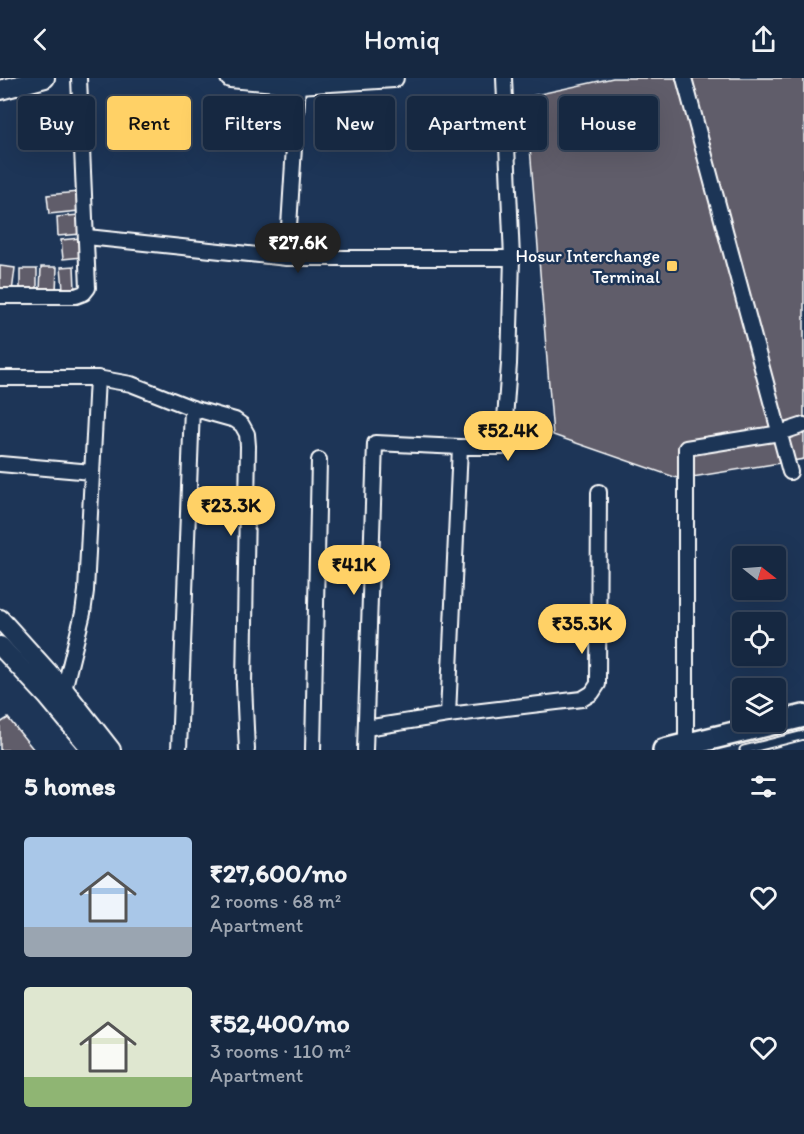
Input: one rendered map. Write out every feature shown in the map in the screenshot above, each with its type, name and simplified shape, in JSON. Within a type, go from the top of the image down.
[{"type":"main road","points":[[0,90],[45,78]]},
{"type":"main road","points":[[230,78],[298,84],[394,78]]},
{"type":"main road","points":[[0,619],[64,690],[111,750]]},
{"type":"main road","points":[[0,646],[47,696],[92,750]]},
{"type":"main road","points":[[664,750],[804,716]]},
{"type":"street","points":[[0,296],[76,296],[84,293],[88,288],[79,78]]},
{"type":"street","points":[[364,750],[375,443],[503,447],[512,258],[504,78]]},
{"type":"street","points":[[684,78],[790,472]]},
{"type":"street","points":[[287,258],[298,84]]},
{"type":"street","points":[[87,237],[287,258],[512,258]]},
{"type":"street","points":[[0,378],[97,378],[131,384],[192,408],[243,424],[247,434],[244,684],[247,750]]},
{"type":"street","points":[[64,690],[83,613],[86,591],[97,378]]},
{"type":"street","points":[[179,750],[192,408]]},
{"type":"street","points":[[686,745],[686,448],[780,433],[804,425]]},
{"type":"street","points":[[448,715],[460,447]]},
{"type":"street","points":[[313,750],[319,460]]},
{"type":"street","points":[[0,464],[92,472]]},
{"type":"street","points":[[366,728],[448,715],[582,699],[592,693],[598,684],[599,492]]},
{"type":"lane","points":[[744,750],[804,735]]},
{"type":"building","name":"Hosur Interchange Terminal","points":[[613,78],[804,78],[804,459],[680,479],[553,435],[530,150],[547,150],[547,96],[531,96]]},
{"type":"building","points":[[78,192],[79,211],[49,214],[47,195]]},
{"type":"building","points":[[79,215],[81,234],[58,236],[57,217]]},
{"type":"building","points":[[80,238],[82,257],[63,259],[61,240]]},
{"type":"building","points":[[0,266],[15,268],[12,292],[0,291]]},
{"type":"building","points":[[74,266],[75,289],[63,289],[61,267]]},
{"type":"building","points":[[41,267],[57,267],[56,291],[40,291]]},
{"type":"building","points":[[20,269],[37,269],[37,289],[20,289]]},
{"type":"building","points":[[8,718],[34,750],[0,750],[0,723]]},
{"type":"place","name":"Hosur Interchange Terminal","points":[[672,266]]}]
